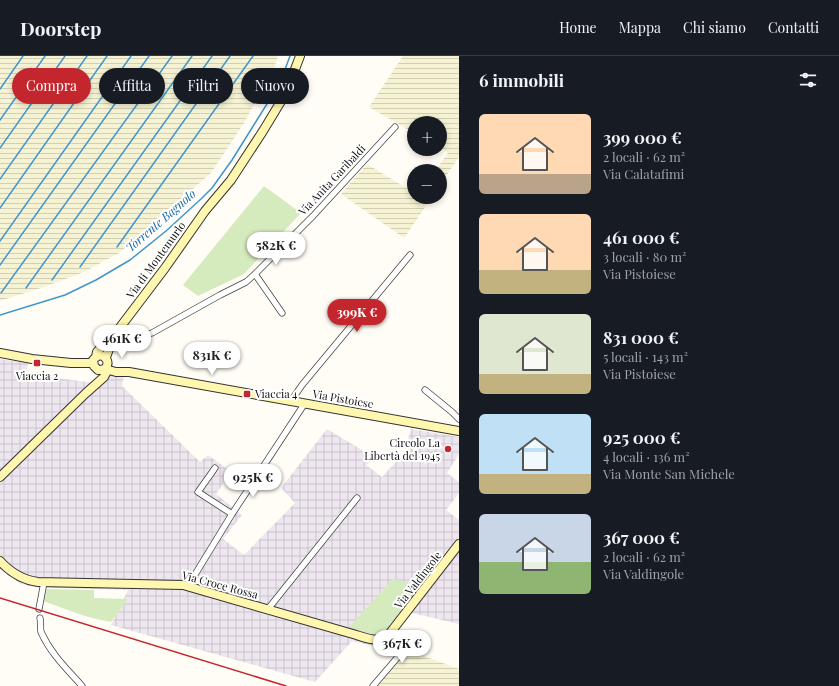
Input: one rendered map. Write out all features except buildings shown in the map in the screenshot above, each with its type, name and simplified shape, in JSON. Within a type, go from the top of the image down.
[{"type":"street","name":"Via di Montemurlo","points":[[0,477],[106,376],[101,363],[118,331],[205,211],[231,180],[286,93],[300,56]]},
{"type":"street","name":"Via Anita Garibaldi","points":[[118,331],[148,335],[246,282],[313,216],[395,127]]},
{"type":"street","points":[[291,400],[410,255]]},
{"type":"street","points":[[255,274],[282,313]]},
{"type":"street","name":"Via Pistoiese","points":[[0,353],[32,359],[101,363],[116,372],[129,372],[459,431]]},
{"type":"street","points":[[425,390],[459,419]]},
{"type":"street","points":[[188,586],[232,514],[305,403]]},
{"type":"street","points":[[215,468],[198,492],[232,514]]},
{"type":"street","points":[[268,609],[357,498]]},
{"type":"street","name":"Via Valdingole","points":[[387,637],[459,544]]},
{"type":"street","name":"Via Croce Rossa","points":[[0,561],[6,567],[23,578],[31,581],[183,585],[372,639],[381,640],[387,637]]},
{"type":"street","points":[[39,609],[44,582]]},
{"type":"street","points":[[40,618],[40,629],[50,650],[82,686]]},
{"type":"street","points":[[373,686],[397,658],[397,649],[389,642],[387,637]]},
{"type":"shaded area","points":[[0,56],[278,56],[274,68],[241,68],[241,104],[254,104],[244,123],[211,173],[119,253],[84,272],[0,301]]},
{"type":"shaded area","points":[[403,56],[459,56],[459,157],[447,175],[447,164],[440,164],[448,153],[447,116],[407,116],[407,129],[369,107]]},
{"type":"shaded area","points":[[367,164],[407,189],[407,204],[427,204],[404,238],[341,194]]},
{"type":"shaded area","points":[[0,359],[28,363],[26,374],[102,384],[110,374],[124,375],[122,386],[200,462],[208,455],[231,472],[216,494],[242,515],[223,539],[244,555],[295,503],[281,488],[327,429],[375,458],[366,465],[382,477],[404,453],[411,429],[459,437],[459,454],[447,473],[459,482],[459,493],[446,510],[459,520],[459,624],[412,613],[382,648],[352,641],[315,682],[111,625],[128,590],[34,587],[21,584],[0,569]]},
{"type":"shaded area","points":[[405,649],[459,669],[459,686],[377,686]]},
{"type":"green space","points":[[264,186],[301,213],[244,274],[198,296],[183,285]]},
{"type":"green space","points":[[393,579],[419,585],[386,629],[376,635],[349,627]]},
{"type":"green space","points":[[44,589],[94,590],[94,598],[128,599],[111,622],[85,616],[43,601]]},
{"type":"waterway","points":[[0,89],[23,56]]},
{"type":"waterway","points":[[0,120],[45,56]]},
{"type":"waterway","points":[[0,148],[65,56]]},
{"type":"waterway","points":[[0,179],[87,56]]},
{"type":"waterway","points":[[0,208],[107,56]]},
{"type":"waterway","points":[[0,241],[131,56]]},
{"type":"waterway","points":[[0,265],[149,56]]},
{"type":"waterway","points":[[1,293],[172,56]]},
{"type":"waterway","points":[[26,288],[192,56]]},
{"type":"waterway","points":[[52,280],[212,56]]},
{"type":"waterway","points":[[80,267],[230,56]]},
{"type":"waterway","points":[[117,247],[253,56]]},
{"type":"waterway","name":"Torrente Bagnolo","points":[[0,315],[65,295],[96,280],[130,260],[166,231],[212,188],[232,160],[280,83],[290,56]]},
{"type":"railway","points":[[0,598],[286,686]]},
{"type":"place","name":"Viaccia 2","points":[[37,363]]},
{"type":"place","name":"Viaccia 4","points":[[247,394]]},
{"type":"place","name":"Circolo La Libertà del 1945","points":[[448,449]]}]
